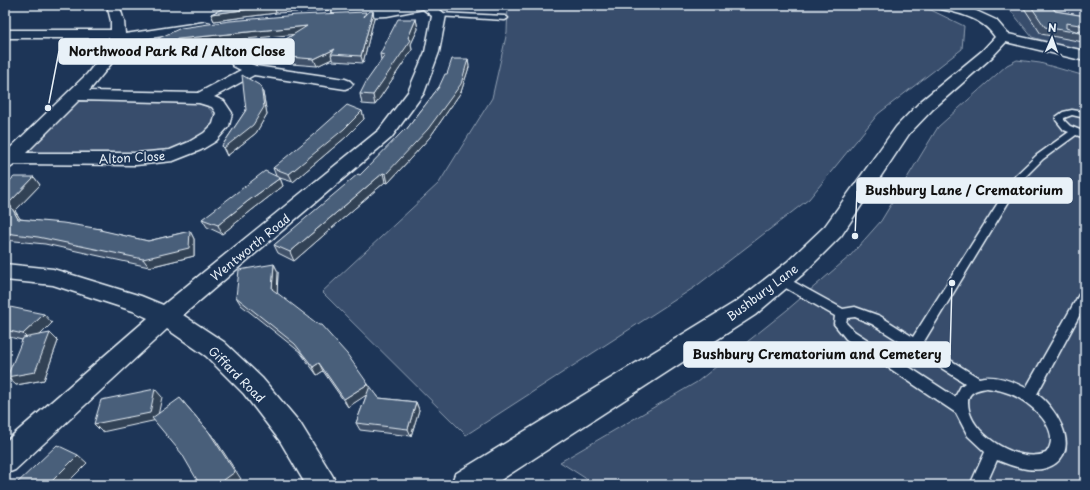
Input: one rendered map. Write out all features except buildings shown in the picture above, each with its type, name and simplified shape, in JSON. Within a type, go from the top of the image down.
[{"type":"street","points":[[7,160],[76,95],[102,67],[117,36],[118,20],[113,5]]},
{"type":"street","points":[[941,5],[979,16],[993,24],[1003,37],[1085,56]]},
{"type":"street","points":[[322,15],[387,12],[429,8]]},
{"type":"street","name":"Wentworth Road","points":[[5,460],[166,316],[385,134],[416,93],[432,52],[429,8]]},
{"type":"street","points":[[5,34],[117,36],[221,24]]},
{"type":"street","name":"Bushbury Lane","points":[[466,485],[746,308],[781,280],[833,231],[902,131],[927,105],[987,54],[1003,37]]},
{"type":"street","points":[[201,98],[245,66],[345,84]]},
{"type":"street","points":[[324,81],[337,68]]},
{"type":"street","name":"Alton Close","points":[[7,160],[136,159],[173,155],[195,146],[210,137],[221,126],[224,113],[218,104],[201,98],[76,95]]},
{"type":"street","name":"Giffard Road","points":[[5,272],[53,277],[106,293],[166,316],[215,349],[253,386],[290,432],[322,485]]},
{"type":"lane","points":[[429,8],[505,18]]},
{"type":"lane","points":[[1085,115],[1068,113],[1060,117],[1062,124],[1074,132],[1085,135]]},
{"type":"lane","points":[[915,344],[1018,178],[1040,157],[1074,132]]},
{"type":"lane","points":[[781,280],[842,314],[855,312],[876,320],[976,383]]},
{"type":"lane","points":[[1029,396],[1085,294]]},
{"type":"lane","points":[[842,314],[840,324],[850,335],[961,409]]},
{"type":"lane","points":[[987,382],[1015,388],[1029,396],[1042,407],[1053,420],[1059,433],[1059,446],[1054,455],[1044,461],[1030,462],[1014,459],[994,450],[981,440],[971,429],[964,418],[961,409],[961,397],[966,388],[976,383],[987,382]]},
{"type":"lane","points":[[978,485],[994,450]]},
{"type":"shaded area","points":[[508,5],[910,5],[931,10],[964,26],[962,49],[878,114],[809,199],[695,287],[466,435],[322,292],[439,183],[492,98],[507,32]]},
{"type":"shaded area","points":[[1006,5],[1085,5],[1085,53],[1032,37]]},
{"type":"shaded area","points":[[1017,60],[1040,63],[1085,76],[1085,485],[596,485],[560,462],[697,382],[787,310],[850,256],[881,221],[938,127],[1007,65]]},
{"type":"shaded area","points":[[77,101],[191,102],[206,106],[212,112],[214,118],[213,124],[208,130],[195,140],[167,151],[151,154],[23,154]]},
{"type":"place","name":"Northwood Park Rd / Alton Close","points":[[48,108]]},
{"type":"place","name":"Bushbury Lane / Crematorium","points":[[855,236]]},
{"type":"place","name":"Bushbury Crematorium and Cemetery","points":[[952,283]]}]
